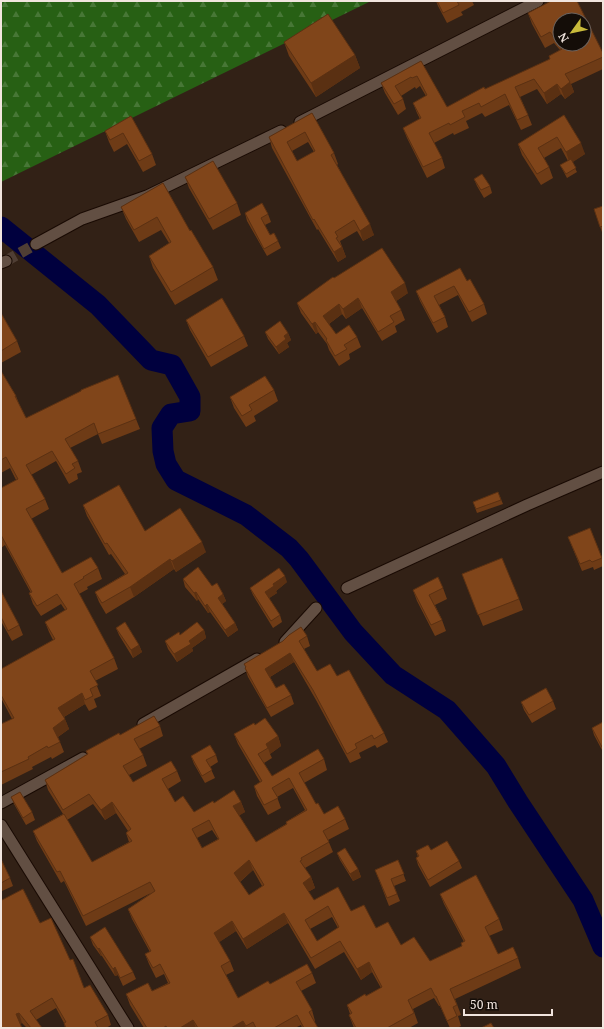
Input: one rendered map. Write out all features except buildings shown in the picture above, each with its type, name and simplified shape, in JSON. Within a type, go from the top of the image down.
[{"type":"street","points":[[36,244],[82,219],[147,196],[226,159],[538,1]]},
{"type":"street","points":[[347,588],[527,504],[603,472]]},
{"type":"street","points":[[276,648],[283,644],[316,608]]},
{"type":"street","points":[[133,730],[263,656]]},
{"type":"street","points":[[1,803],[92,753]]},
{"type":"street","points":[[1,825],[128,1028]]},
{"type":"green space","points":[[1,1],[371,1],[1,182]]},
{"type":"waterway","points":[[1,227],[98,305],[151,360],[172,365],[190,397],[190,411],[171,414],[162,428],[163,451],[166,464],[176,480],[246,515],[289,548],[299,559],[353,632],[393,675],[447,710],[496,766],[583,900],[603,947]]},
{"type":"tunnel","points":[[6,261],[36,244]]}]
